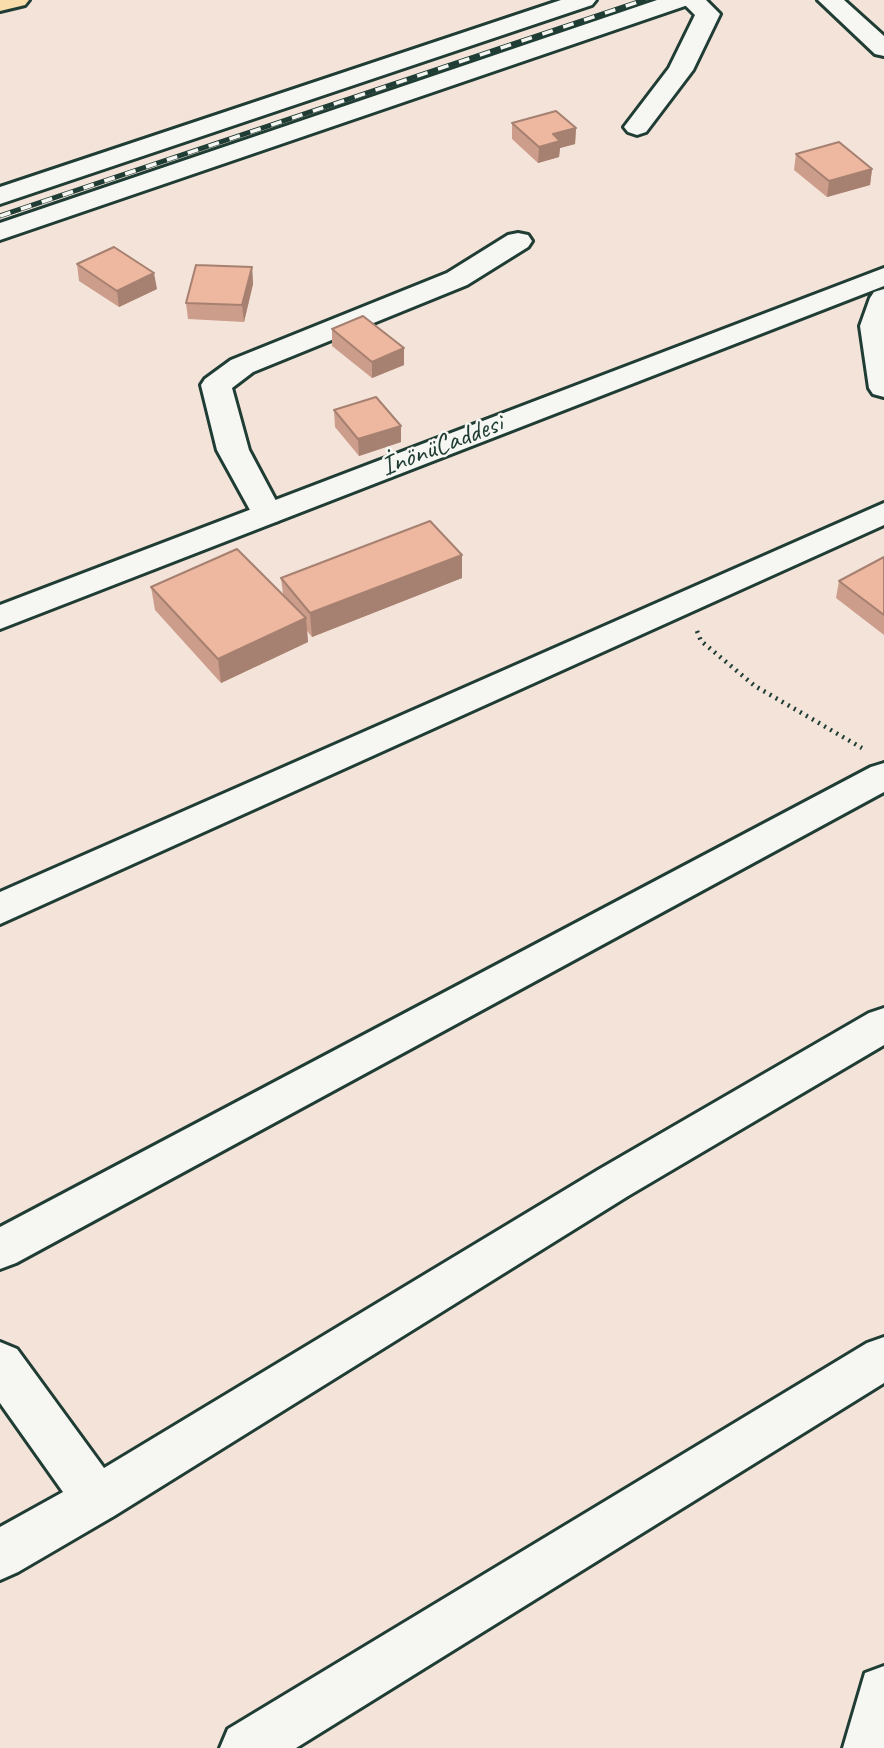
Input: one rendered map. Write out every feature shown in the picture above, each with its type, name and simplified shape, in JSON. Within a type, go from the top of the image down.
[{"type":"highway","points":[[0,4],[16,0]]},
{"type":"street","points":[[0,195],[584,0]]},
{"type":"street","points":[[0,232],[680,0]]},
{"type":"street","points":[[637,127],[681,70],[708,14],[692,0]]},
{"type":"street","points":[[830,0],[884,49]]},
{"type":"street","points":[[267,514],[233,450],[216,385],[242,366],[457,279],[518,241]]},
{"type":"street","name":"İnönüCaddesi","points":[[0,618],[884,276]]},
{"type":"street","points":[[884,298],[875,326],[884,386]]},
{"type":"street","points":[[0,909],[884,513]]},
{"type":"street","points":[[0,1249],[874,763]]},
{"type":"street","points":[[0,1555],[97,1499],[613,1183],[884,1025]]},
{"type":"street","points":[[247,1748],[884,1358]]},
{"type":"street","points":[[0,1364],[97,1499]]},
{"type":"street","points":[[870,1748],[884,1692]]},
{"type":"path","points":[[687,601],[701,641],[755,686],[874,763]]},
{"type":"building","points":[[556,111],[576,128],[553,134],[560,141],[539,147],[512,123]]},
{"type":"building","points":[[839,142],[872,169],[829,181],[796,154]]},
{"type":"building","points":[[114,247],[154,273],[117,291],[77,264]]},
{"type":"building","points":[[196,265],[252,267],[242,305],[186,303]]},
{"type":"building","points":[[363,316],[404,348],[372,362],[332,329]]},
{"type":"building","points":[[376,397],[401,426],[358,439],[334,410]]},
{"type":"building","points":[[430,521],[462,555],[310,613],[281,578]]},
{"type":"building","points":[[237,549],[306,618],[218,659],[151,587]]},
{"type":"building","points":[[884,557],[884,615],[839,581]]},
{"type":"railway","points":[[0,216],[644,0]]}]
